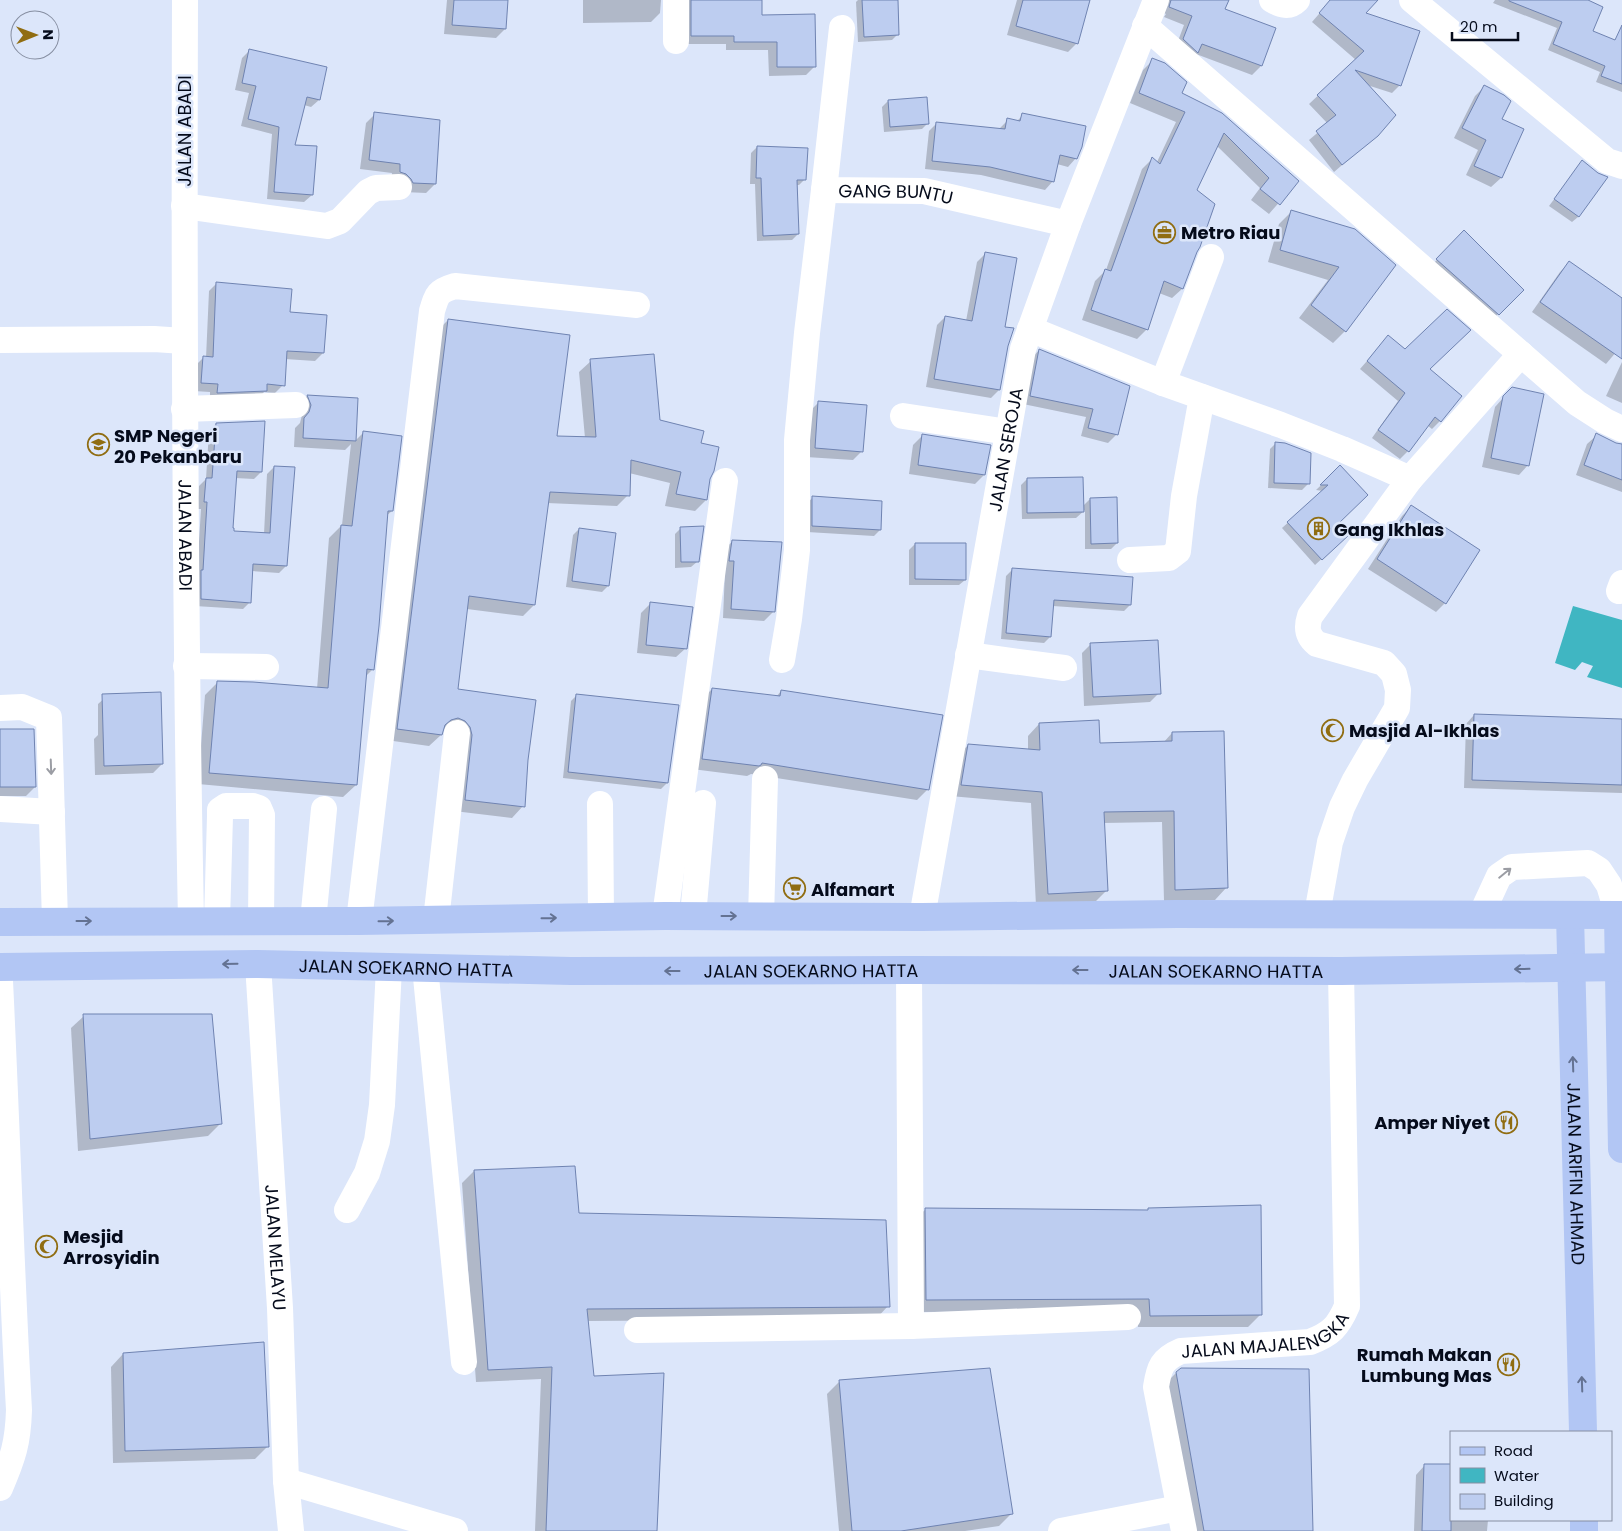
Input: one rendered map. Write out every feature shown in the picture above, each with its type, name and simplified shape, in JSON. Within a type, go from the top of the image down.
[{"type":"main road","name":"JALAN ARIFIN AHMAD","points":[[1570,915],[1583,1431]]},
{"type":"main road","points":[[0,922],[359,921],[665,916],[1620,915],[1622,1149]]},
{"type":"main road","name":"JALAN SOEKARNO HATTA","points":[[0,967],[258,964],[571,972],[909,970],[1341,971],[1620,967]]},
{"type":"street","name":"JALAN ABADI","points":[[185,0],[184,409],[186,666],[204,921]]},
{"type":"street","points":[[676,0],[676,41]]},
{"type":"street","name":"JALAN SEROJA","points":[[922,917],[1023,348],[1068,224],[1144,26],[1156,0]]},
{"type":"street","points":[[1272,0],[1284,5],[1291,5],[1298,0]]},
{"type":"street","points":[[1412,0],[1607,161],[1622,166]]},
{"type":"street","points":[[1144,26],[1521,354],[1578,402],[1605,421],[1622,429]]},
{"type":"street","name":"GANG BUNTU","points":[[842,28],[824,190],[924,192],[1068,224]]},
{"type":"street","points":[[184,206],[327,226],[340,221],[368,192],[376,188],[399,187]]},
{"type":"street","points":[[782,660],[797,550],[797,440],[807,332],[824,190]]},
{"type":"street","points":[[1164,383],[1212,257]]},
{"type":"street","points":[[359,921],[432,311],[437,295],[444,289],[455,286],[636,305]]},
{"type":"street","points":[[1030,329],[1164,383],[1333,445],[1410,479]]},
{"type":"street","points":[[0,340],[154,339],[184,341]]},
{"type":"street","points":[[1317,914],[1330,842],[1342,807],[1355,780],[1397,708],[1398,690],[1394,674],[1384,663],[1317,644],[1311,639],[1308,632],[1310,616],[1410,479],[1521,354]]},
{"type":"street","points":[[1130,560],[1169,558],[1178,552],[1184,496],[1202,397]]},
{"type":"street","points":[[184,409],[296,405]]},
{"type":"street","points":[[903,416],[1008,432]]},
{"type":"street","points":[[665,916],[725,481]]},
{"type":"street","points":[[968,655],[1064,668]]},
{"type":"street","points":[[186,666],[266,667]]},
{"type":"street","points":[[0,708],[22,707],[49,718],[55,921]]},
{"type":"street","points":[[436,920],[457,734]]},
{"type":"street","points":[[761,917],[765,779]]},
{"type":"street","points":[[693,916],[703,803]]},
{"type":"street","points":[[600,804],[601,917]]},
{"type":"street","points":[[204,921],[220,810],[226,806],[253,806],[259,808],[262,815],[261,920]]},
{"type":"street","points":[[312,921],[324,809]]},
{"type":"street","points":[[0,810],[52,812]]},
{"type":"street","points":[[1481,915],[1499,876],[1512,867],[1588,863],[1599,870],[1609,885],[1620,915]]},
{"type":"street","name":"JALAN MELAYU","points":[[258,964],[280,1308],[286,1481],[291,1531]]},
{"type":"street","points":[[425,967],[464,1362]]},
{"type":"street","points":[[347,1210],[368,1173],[378,1141],[382,1105],[389,968]]},
{"type":"street","points":[[909,970],[911,1326]]},
{"type":"street","name":"JALAN MAJALENGKA","points":[[1182,1520],[1156,1387],[1162,1363],[1169,1356],[1181,1351],[1310,1342],[1327,1336],[1341,1320],[1347,1306],[1341,971]]},
{"type":"street","points":[[0,981],[6,1100],[5,1234],[19,1410],[18,1433],[13,1456],[0,1488]]},
{"type":"street","points":[[637,1330],[911,1326],[1128,1317]]},
{"type":"street","points":[[286,1481],[455,1531]]},
{"type":"street","points":[[1061,1531],[1182,1520]]},
{"type":"water","points":[[1573,606],[1622,620],[1622,688],[1587,677],[1593,666],[1582,662],[1575,670],[1555,663]]},
{"type":"building","points":[[454,0],[508,0],[506,29],[452,25]]},
{"type":"building","points":[[691,0],[762,0],[762,15],[815,14],[816,67],[777,67],[777,42],[734,42],[734,36],[691,36]]},
{"type":"building","points":[[862,0],[898,0],[899,35],[864,37]]},
{"type":"building","points":[[1023,0],[1090,0],[1078,44],[1016,26]]},
{"type":"building","points":[[1171,0],[1229,0],[1225,9],[1276,28],[1262,66],[1202,44],[1198,53],[1183,39],[1192,16],[1169,7]]},
{"type":"building","points":[[1330,0],[1378,0],[1366,13],[1420,31],[1401,86],[1355,70],[1396,115],[1378,136],[1342,165],[1316,131],[1336,115],[1317,95],[1364,51],[1319,13]]},
{"type":"building","points":[[1509,0],[1588,0],[1603,7],[1593,31],[1615,40],[1622,25],[1622,84],[1601,76],[1605,66],[1553,44],[1562,22]]},
{"type":"building","points":[[249,49],[327,67],[320,100],[307,97],[295,145],[317,146],[313,195],[274,192],[279,127],[248,119],[256,86],[242,83]]},
{"type":"building","points":[[1152,58],[1165,63],[1187,82],[1182,93],[1222,113],[1299,181],[1280,205],[1260,189],[1269,178],[1224,133],[1197,190],[1215,204],[1200,247],[1183,289],[1164,281],[1148,330],[1091,310],[1105,269],[1111,271],[1152,157],[1160,164],[1185,112],[1139,93]]},
{"type":"building","points":[[1484,85],[1504,95],[1511,101],[1502,119],[1524,129],[1502,178],[1474,166],[1486,140],[1462,128]]},
{"type":"building","points":[[927,97],[929,124],[890,127],[888,100]]},
{"type":"building","points":[[374,112],[440,120],[436,184],[413,183],[406,174],[400,172],[400,164],[369,160]]},
{"type":"building","points":[[1022,113],[1086,126],[1082,147],[1077,159],[1060,155],[1054,182],[990,167],[932,161],[936,122],[1005,129],[1007,118],[1020,121]]},
{"type":"building","points":[[757,146],[808,148],[806,180],[797,180],[799,234],[763,236],[761,178],[756,178]]},
{"type":"building","points":[[1582,160],[1598,173],[1608,177],[1579,217],[1554,199]]},
{"type":"building","points":[[1291,210],[1355,229],[1396,265],[1346,332],[1311,305],[1339,267],[1280,250]]},
{"type":"building","points":[[1464,230],[1524,290],[1499,315],[1436,259]]},
{"type":"building","points":[[985,252],[1017,258],[1005,327],[1014,328],[1008,346],[1000,390],[934,379],[945,316],[972,321]]},
{"type":"building","points":[[1569,261],[1622,298],[1622,359],[1540,302]]},
{"type":"building","points":[[216,282],[292,289],[290,312],[327,315],[324,353],[287,351],[285,386],[267,384],[267,391],[217,393],[218,384],[201,383],[203,356],[213,357]]},
{"type":"building","points":[[1447,309],[1471,330],[1430,369],[1462,396],[1441,422],[1435,417],[1409,452],[1378,430],[1405,393],[1367,361],[1388,335],[1405,349]]},
{"type":"building","points":[[448,319],[570,335],[557,436],[596,437],[590,359],[654,354],[660,420],[704,431],[701,443],[719,447],[714,471],[710,479],[707,500],[676,494],[681,472],[631,460],[630,496],[550,492],[535,605],[469,596],[458,689],[536,700],[528,760],[525,807],[465,800],[472,735],[470,727],[465,721],[458,718],[451,720],[445,725],[442,735],[397,729]]},
{"type":"building","points":[[1039,349],[1130,386],[1118,435],[1088,428],[1093,409],[1030,396]]},
{"type":"building","points":[[1512,387],[1544,394],[1529,466],[1491,458],[1503,396]]},
{"type":"building","points":[[307,395],[358,398],[356,441],[303,438],[304,418],[309,412],[311,405]]},
{"type":"building","points":[[818,401],[867,405],[863,452],[815,448]]},
{"type":"building","points":[[265,421],[262,472],[237,471],[233,528],[234,531],[270,533],[274,466],[295,467],[287,566],[253,564],[251,603],[201,599],[201,570],[203,570],[207,502],[204,502],[206,478],[212,478],[216,423]]},
{"type":"building","points":[[363,431],[402,436],[393,511],[388,511],[374,670],[367,669],[357,785],[209,773],[217,681],[328,688],[341,525],[352,526]]},
{"type":"building","points":[[1596,433],[1622,444],[1622,480],[1584,465]]},
{"type":"building","points":[[922,434],[991,445],[985,475],[918,465]]},
{"type":"building","points":[[1275,442],[1285,443],[1311,453],[1310,484],[1274,483]]},
{"type":"building","points":[[1340,465],[1368,495],[1338,524],[1349,535],[1322,560],[1287,522],[1328,485],[1320,485]]},
{"type":"building","points":[[1083,477],[1084,512],[1027,513],[1027,478]]},
{"type":"building","points":[[812,496],[882,501],[881,530],[812,526]]},
{"type":"building","points":[[1117,497],[1118,543],[1091,544],[1090,498]]},
{"type":"building","points":[[1411,505],[1480,550],[1446,604],[1377,559]]},
{"type":"building","points":[[704,526],[699,562],[681,562],[680,527]]},
{"type":"building","points":[[579,528],[616,533],[609,586],[572,581]]},
{"type":"building","points":[[732,540],[782,542],[775,612],[731,609],[734,561],[729,561]]},
{"type":"building","points":[[915,543],[966,543],[966,580],[915,579]]},
{"type":"building","points":[[1012,568],[1133,577],[1131,605],[1054,600],[1051,637],[1006,633]]},
{"type":"building","points":[[650,602],[693,607],[687,649],[646,645]]},
{"type":"building","points":[[1158,640],[1161,694],[1093,697],[1090,643]]},
{"type":"building","points":[[712,688],[780,696],[781,690],[943,715],[929,790],[762,763],[759,766],[702,759]]},
{"type":"building","points":[[161,692],[163,764],[104,766],[102,694]]},
{"type":"building","points":[[576,694],[679,705],[668,783],[568,772]]},
{"type":"building","points":[[1474,714],[1622,719],[1622,785],[1472,780]]},
{"type":"building","points":[[1099,720],[1100,743],[1172,741],[1172,732],[1224,731],[1228,888],[1175,890],[1174,811],[1104,812],[1108,891],[1048,894],[1042,792],[961,785],[968,744],[1040,750],[1039,723]]},
{"type":"building","points":[[0,729],[34,729],[36,787],[0,787]]},
{"type":"building","points":[[83,1014],[212,1014],[222,1124],[90,1139]]},
{"type":"building","points":[[575,1166],[579,1213],[886,1220],[890,1307],[587,1309],[594,1376],[664,1373],[657,1531],[546,1531],[552,1367],[488,1370],[474,1170]]},
{"type":"building","points":[[1261,1205],[1262,1315],[1150,1316],[1149,1299],[926,1300],[925,1208],[1148,1210],[1148,1208]]},
{"type":"building","points":[[264,1342],[269,1447],[125,1451],[123,1353]]},
{"type":"building","points":[[990,1368],[1013,1514],[901,1531],[852,1531],[839,1380]]},
{"type":"building","points":[[1181,1368],[1309,1369],[1313,1531],[1204,1531],[1176,1372]]},
{"type":"building","points":[[1424,1464],[1450,1464],[1451,1531],[1422,1531]]},
{"type":"place","name":"Metro Riau","points":[[1165,232]]},
{"type":"place","name":"SMP Negeri 20 Pekanbaru","points":[[98,445]]},
{"type":"place","name":"Gang Ikhlas","points":[[1318,529]]},
{"type":"place","name":"Masjid Al-Ikhlas","points":[[1333,730]]},
{"type":"place","name":"Alfamart","points":[[795,889]]},
{"type":"place","name":"Amper Niyet","points":[[1506,1122]]},
{"type":"place","name":"Mesjid Arrosyidin","points":[[47,1246]]},
{"type":"place","name":"Rumah Makan Lumbung Mas","points":[[1508,1364]]}]
